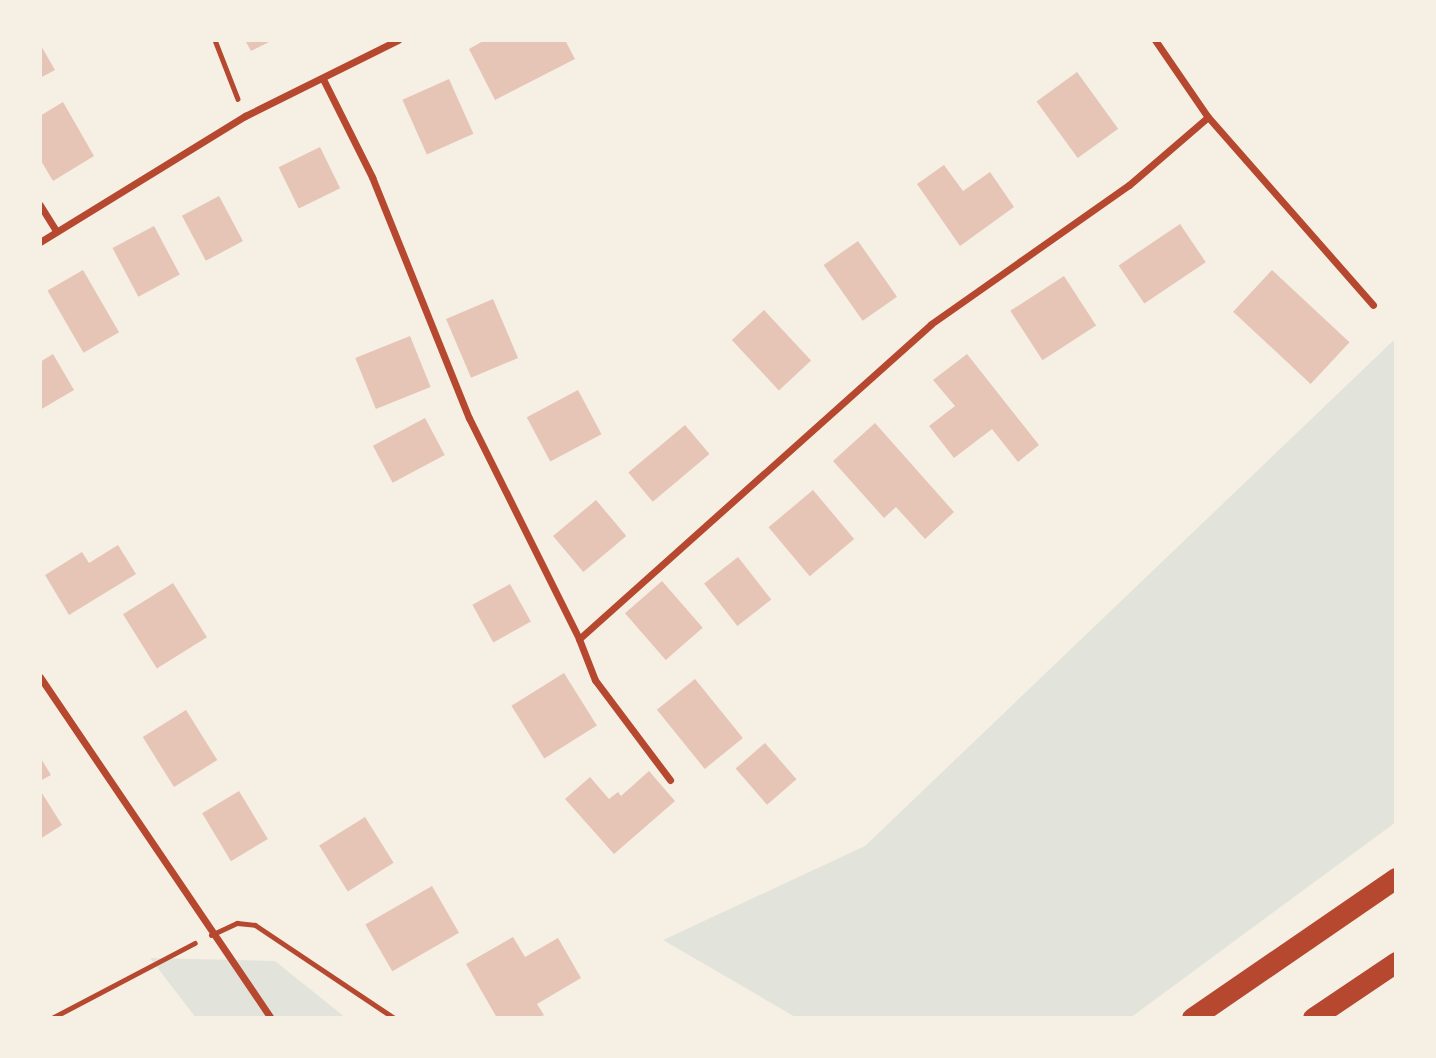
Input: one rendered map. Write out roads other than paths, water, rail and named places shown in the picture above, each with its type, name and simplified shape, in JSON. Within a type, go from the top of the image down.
[{"type":"highway","points":[[1192,1018],[1396,878]]},
{"type":"highway","points":[[1313,1018],[1396,962]]},
{"type":"street","points":[[40,242],[245,116],[398,40]]},
{"type":"street","points":[[1155,40],[1208,117],[1373,305]]},
{"type":"street","points":[[323,79],[372,177],[469,418],[579,639],[595,680],[670,780]]},
{"type":"street","points":[[579,639],[932,324],[1129,185],[1208,117]]},
{"type":"street","points":[[40,205],[55,231]]},
{"type":"street","points":[[40,677],[211,935],[271,1018]]},
{"type":"lane","points":[[211,935],[237,923],[255,925],[394,1018]]}]
